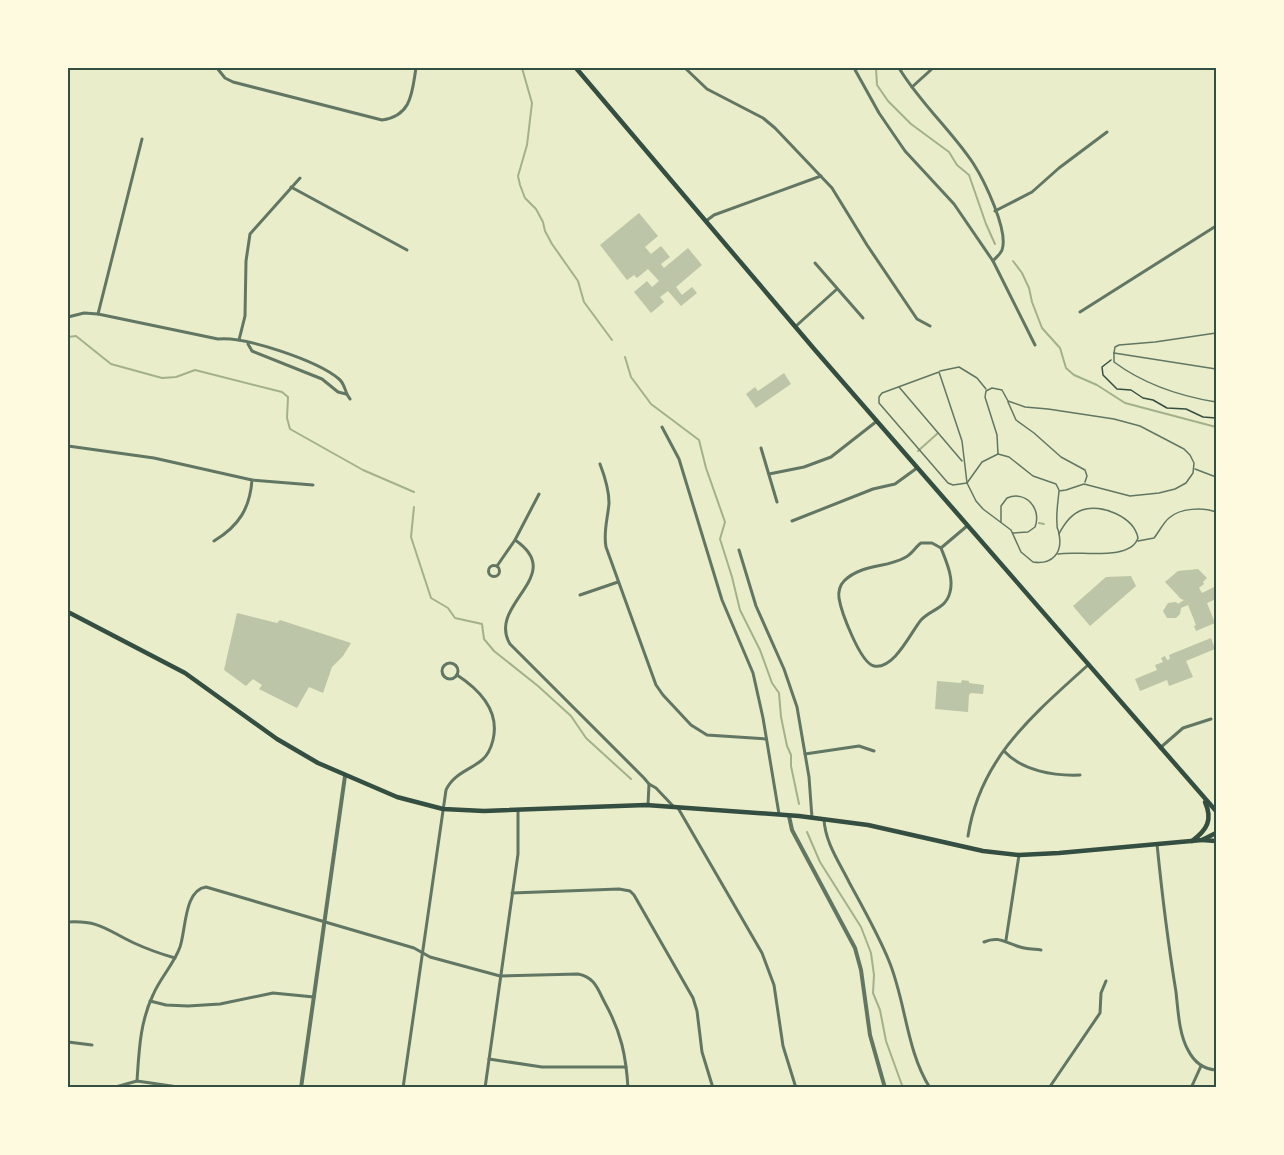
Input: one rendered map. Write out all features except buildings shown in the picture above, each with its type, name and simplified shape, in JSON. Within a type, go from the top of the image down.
[{"type":"main road","points":[[576,68],[795,327],[1216,811]]},
{"type":"main road","points":[[68,612],[185,673],[277,739],[309,758],[345,776],[406,800],[443,809],[464,811],[648,805],[789,816],[893,830],[983,851],[1019,855],[1059,854],[1202,840],[1216,841]]},
{"type":"main road","points":[[1192,841],[1204,831],[1209,822],[1209,812],[1201,794]]},
{"type":"main road","points":[[1202,840],[1216,833]]},
{"type":"street","points":[[217,68],[225,78],[233,82],[382,120],[391,119],[405,110],[409,103],[416,68]]},
{"type":"street","points":[[685,68],[707,89],[763,118],[821,176],[832,188],[867,246],[917,319],[930,326]]},
{"type":"street","points":[[854,68],[879,113],[905,151],[954,204],[993,261],[1035,345]]},
{"type":"street","points":[[899,68],[974,165],[1002,230],[1001,253],[993,261]]},
{"type":"street","points":[[912,87],[933,68]]},
{"type":"street","points":[[995,211],[1032,192],[1059,168],[1107,132]]},
{"type":"street","points":[[98,314],[142,139]]},
{"type":"street","points":[[705,222],[714,214],[821,176]]},
{"type":"street","points":[[239,340],[244,316],[246,261],[250,234],[300,178]]},
{"type":"street","points":[[291,187],[407,250]]},
{"type":"street","points":[[1080,312],[1216,226]]},
{"type":"street","points":[[815,262],[863,318]]},
{"type":"street","points":[[795,327],[837,289]]},
{"type":"street","points":[[68,317],[84,313],[98,314],[218,339],[228,338],[269,347],[326,370],[344,384],[346,394],[350,399]]},
{"type":"street","points":[[247,344],[252,351],[322,379],[338,392],[346,394]]},
{"type":"street","points":[[769,474],[804,467],[831,457],[877,421]]},
{"type":"street","points":[[662,427],[679,459],[722,600],[753,674],[779,816]]},
{"type":"street","points":[[68,446],[154,458],[252,480],[313,486]]},
{"type":"street","points":[[761,448],[777,502]]},
{"type":"street","points":[[600,464],[606,479],[609,502],[604,540],[656,685],[691,725],[707,735],[766,740]]},
{"type":"street","points":[[792,521],[873,489],[895,484],[917,468]]},
{"type":"street","points":[[214,541],[237,523],[245,513],[250,500],[252,480]]},
{"type":"street","points":[[497,566],[515,540],[539,494]]},
{"type":"street","points":[[941,548],[967,526]]},
{"type":"street","points":[[515,540],[530,553],[533,568],[531,578],[505,621],[506,638],[649,784],[676,807],[762,954],[774,985],[783,1046],[796,1088]]},
{"type":"street","points":[[921,543],[932,543],[941,548],[951,581],[945,603],[924,617],[906,644],[885,664],[875,666],[870,664],[854,641],[839,598],[841,586],[849,577],[866,568],[906,558],[921,543]]},
{"type":"street","points":[[739,550],[756,606],[792,690],[805,754],[812,818]]},
{"type":"street","points":[[580,595],[618,582]]},
{"type":"street","points":[[451,663],[455,665],[458,669],[457,675],[446,678],[442,671],[444,666],[451,663]]},
{"type":"street","points":[[968,836],[971,815],[980,788],[990,770],[1024,726],[1088,665]]},
{"type":"street","points":[[403,1088],[448,785],[458,775],[484,758],[490,749],[494,734],[494,719],[490,706],[457,675]]},
{"type":"street","points":[[1160,748],[1183,728],[1211,719]]},
{"type":"street","points":[[805,754],[859,746],[874,752]]},
{"type":"street","points":[[1004,751],[1010,757],[1035,769],[1058,775],[1080,775]]},
{"type":"street","points":[[301,1088],[345,776]]},
{"type":"street","points":[[648,805],[649,784]]},
{"type":"street","points":[[485,1088],[518,855],[518,809]]},
{"type":"street","points":[[789,816],[792,830],[855,948],[861,970],[870,1035],[885,1088]]},
{"type":"street","points":[[824,819],[827,839],[890,963],[900,992],[916,1058],[930,1088]]},
{"type":"street","points":[[1157,844],[1184,1039],[1189,1053],[1201,1066],[1216,1070]]},
{"type":"street","points":[[1006,940],[1019,855]]},
{"type":"street","points":[[137,1081],[140,1043],[150,1002],[162,977],[175,958],[192,898],[198,889],[206,887],[414,948],[430,957],[500,976],[578,974],[592,979],[616,1022],[621,1036],[628,1088]]},
{"type":"street","points":[[512,893],[630,891],[693,998],[697,1011],[702,1052],[713,1088]]},
{"type":"street","points":[[68,922],[87,922],[107,928],[131,942],[175,958]]},
{"type":"street","points":[[984,942],[992,939],[1006,940],[1016,946],[1041,950]]},
{"type":"street","points":[[1049,1088],[1100,1013],[1101,993],[1106,981]]},
{"type":"street","points":[[150,1002],[188,1006],[220,1004],[273,993],[314,997]]},
{"type":"street","points":[[68,1042],[92,1045]]},
{"type":"street","points":[[489,1059],[542,1067],[626,1067]]},
{"type":"street","points":[[1191,1088],[1201,1066]]},
{"type":"street","points":[[112,1088],[137,1081],[185,1088]]},
{"type":"lane","points":[[1216,333],[1120,345],[1116,347],[1113,359],[1121,367],[1150,384],[1188,397],[1216,402]]},
{"type":"lane","points":[[1114,353],[1216,369]]},
{"type":"lane","points":[[987,390],[977,378],[955,367],[898,387],[881,394],[879,398],[880,405],[948,483],[955,485],[967,483],[982,462],[998,454],[1009,457],[1032,475],[1056,484],[1059,491],[1057,554]]},
{"type":"lane","points":[[939,372],[962,441],[967,483],[975,500],[1012,533],[1020,551],[1029,560],[1046,562],[1057,554],[1074,552],[1114,553],[1129,548],[1137,541],[1153,538],[1168,519],[1176,514],[1205,509],[1216,512]]},
{"type":"lane","points":[[898,387],[963,463]]},
{"type":"lane","points":[[987,390],[993,388],[1002,390],[1016,420],[1061,457],[1085,470],[1087,477],[1084,484]]},
{"type":"lane","points":[[987,390],[985,397],[997,436],[998,454]]},
{"type":"lane","points":[[1008,401],[1025,407],[1114,419],[1140,426],[1161,435],[1185,450],[1192,458],[1194,468],[1186,483],[1175,489],[1156,494],[1130,496],[1084,484],[1059,491]]},
{"type":"lane","points":[[1194,468],[1216,477]]},
{"type":"lane","points":[[1001,522],[1002,506],[1007,498],[1020,496],[1031,502],[1037,515],[1035,528],[1027,533],[1012,533]]},
{"type":"lane","points":[[1059,534],[1065,522],[1074,514],[1095,508],[1108,511],[1130,523],[1137,534],[1137,541]]},
{"type":"path","points":[[1113,359],[1101,369],[1103,375],[1117,389],[1131,390],[1167,408],[1186,409],[1203,417],[1216,418]]},
{"type":"waterway","points":[[522,68],[532,103],[527,145],[518,176],[520,185],[525,198],[536,209],[552,244],[578,281],[584,302],[612,340]]},
{"type":"waterway","points":[[876,68],[877,85],[888,101],[911,124],[949,152],[957,165],[969,175],[995,244]]},
{"type":"waterway","points":[[1013,261],[1029,288],[1042,328],[1060,348],[1066,368],[1074,375],[1097,385],[1125,403],[1216,427]]},
{"type":"waterway","points":[[68,337],[76,336],[111,364],[162,378],[176,377],[195,370],[282,392],[288,397],[287,418],[290,429],[363,470],[414,492]]},
{"type":"waterway","points":[[625,357],[631,377],[651,404],[699,440],[725,522],[720,539],[740,610],[760,650],[772,683],[779,693],[781,717],[791,755],[799,804]]},
{"type":"waterway","points":[[918,451],[938,433]]},
{"type":"waterway","points":[[414,507],[411,537],[431,598],[448,608],[455,618],[482,624],[484,639],[494,651],[571,716],[586,738],[631,779]]},
{"type":"waterway","points":[[1039,523],[1044,524]]},
{"type":"waterway","points":[[807,832],[820,862],[861,927],[871,953],[874,975],[873,993],[880,1010],[886,1041],[903,1088]]}]
